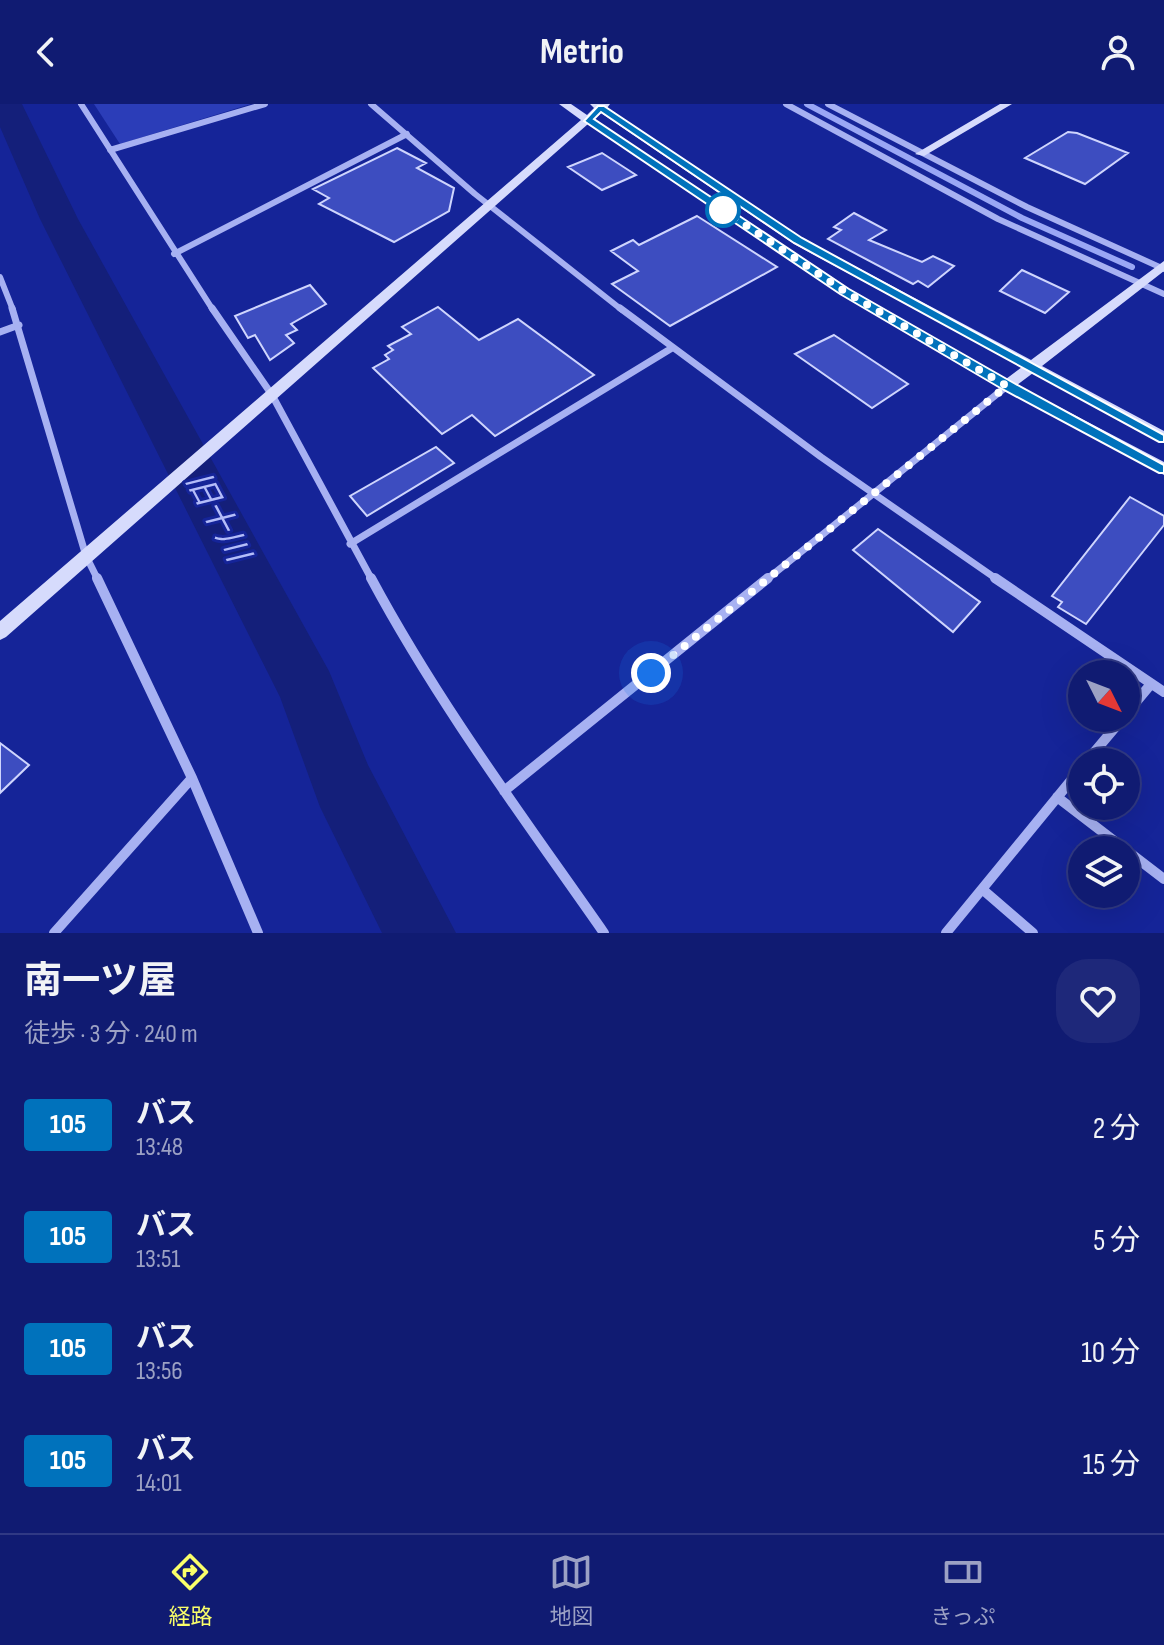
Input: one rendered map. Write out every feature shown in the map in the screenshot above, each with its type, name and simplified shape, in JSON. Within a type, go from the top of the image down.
[{"type":"street","points":[[81,104],[174,254],[272,395],[404,640],[504,791],[604,933]]},
{"type":"street","points":[[110,150],[265,104]]},
{"type":"street","points":[[371,104],[488,206],[672,348],[871,495],[1164,692]]},
{"type":"street","points":[[564,104],[844,291],[1007,386],[1164,469]]},
{"type":"street","points":[[786,104],[998,219],[1164,294]]},
{"type":"street","points":[[504,791],[1029,367],[1163,267],[920,154],[828,104]]},
{"type":"street","points":[[920,154],[1007,104]]},
{"type":"street","points":[[0,632],[601,105],[798,241],[1164,438]]},
{"type":"street","points":[[174,254],[407,134]]},
{"type":"street","points":[[0,277],[19,325],[86,556],[192,778],[258,933]]},
{"type":"street","points":[[0,332],[19,325]]},
{"type":"street","points":[[350,544],[672,348]]},
{"type":"street","points":[[1140,697],[1151,684]]},
{"type":"street","points":[[1098,748],[1111,732]]},
{"type":"street","points":[[54,933],[192,778]]},
{"type":"street","points":[[946,933],[1068,784]]},
{"type":"street","points":[[1057,797],[1164,879]]},
{"type":"street","points":[[982,889],[1033,933]]},
{"type":"shaded area","points":[[94,104],[251,104],[120,144]]},
{"type":"building","points":[[1068,132],[1128,153],[1085,184],[1025,158]]},
{"type":"building","points":[[397,148],[426,163],[417,168],[454,188],[449,211],[394,242],[319,204],[329,198],[313,189]]},
{"type":"building","points":[[602,153],[636,175],[602,190],[568,167]]},
{"type":"building","points":[[854,213],[886,230],[869,240],[922,262],[933,256],[954,266],[928,287],[918,281],[913,284],[828,239],[841,230],[834,227]]},
{"type":"building","points":[[697,216],[777,267],[670,326],[612,284],[638,271],[611,251],[633,240],[639,245]]},
{"type":"building","points":[[1022,270],[1069,292],[1045,313],[1000,291]]},
{"type":"building","points":[[310,285],[326,304],[291,324],[297,330],[286,335],[294,343],[270,360],[255,335],[248,338],[235,316]]},
{"type":"building","points":[[438,307],[479,340],[518,319],[594,375],[495,436],[472,415],[442,434],[373,368],[389,359],[385,355],[393,350],[388,346],[411,334],[402,327]]},
{"type":"building","points":[[834,335],[908,384],[872,408],[795,354]]},
{"type":"building","points":[[436,447],[454,463],[367,516],[350,496]]},
{"type":"building","points":[[1130,497],[1164,516],[1164,525],[1086,624],[1058,607],[1062,602],[1052,596]]},
{"type":"building","points":[[878,529],[980,602],[953,632],[853,550]]},
{"type":"building","points":[[0,743],[29,765],[0,793]]},
{"type":"waterway","name":"旧十川","points":[[6,104],[59,219],[308,691],[343,784],[420,933]]},
{"type":"waterway","points":[[807,104],[1022,218],[1132,267]]},
{"type":"bus line","name":"105","points":[[1164,438],[798,241],[658,143],[601,108],[588,119],[844,291],[1007,386],[1164,469]]},
{"type":"route","points":[[651,673],[1007,386],[844,291],[723,210]]}]
